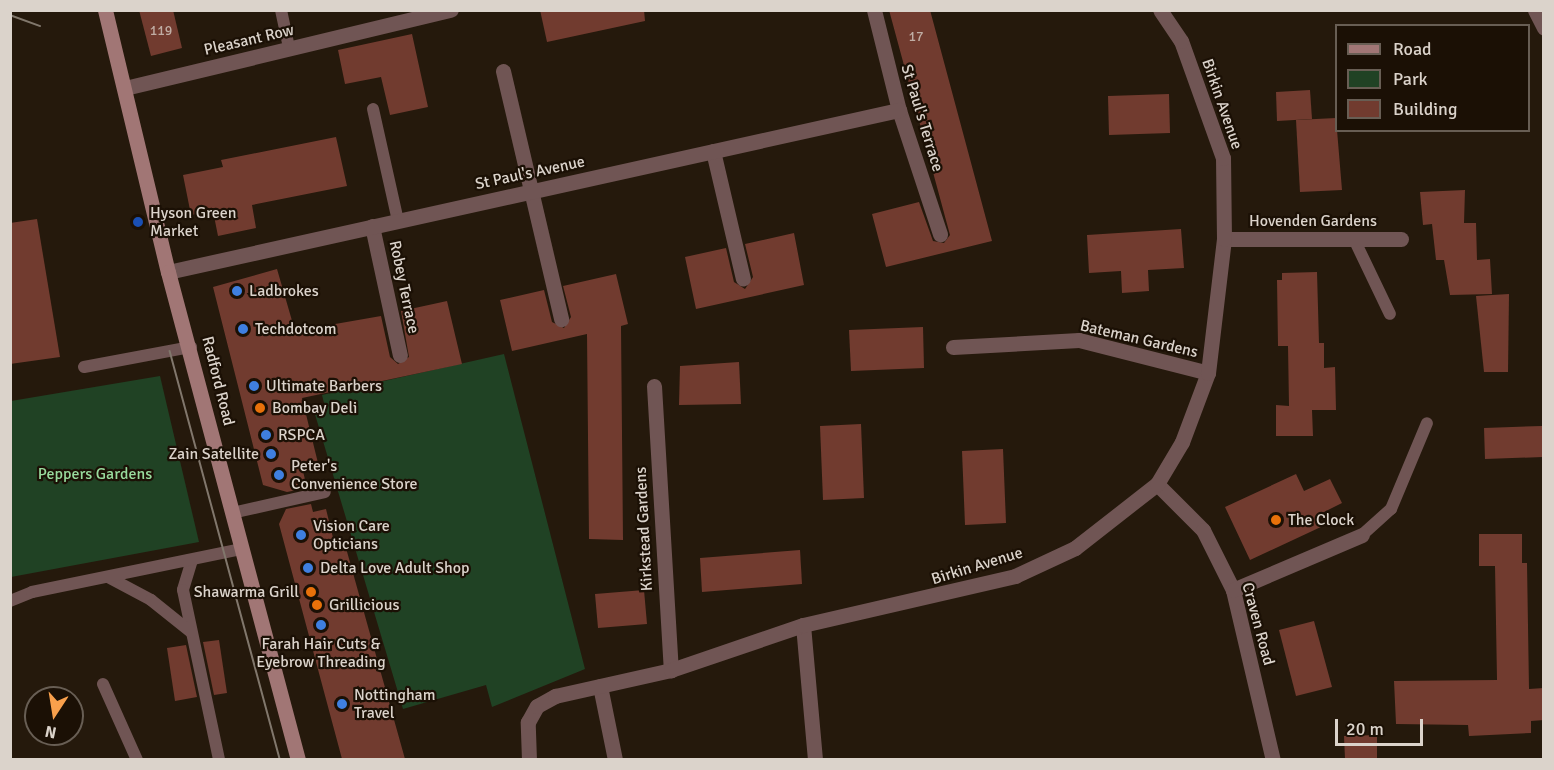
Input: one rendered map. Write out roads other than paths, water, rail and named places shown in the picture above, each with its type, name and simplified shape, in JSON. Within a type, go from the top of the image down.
[{"type":"street","name":"Radford Road","points":[[105,10],[168,272],[191,347],[241,549],[298,759]]},
{"type":"street","name":"Pleasant Row","points":[[125,88],[451,10]]},
{"type":"street","name":"St Paul's Terrace","points":[[874,10],[899,110],[940,234]]},
{"type":"street","name":"Birkin Avenue","points":[[530,759],[528,722],[537,706],[555,696],[671,670],[803,625],[1015,576],[1075,548],[1157,484],[1182,442],[1208,373],[1224,239],[1223,158],[1181,41],[1160,10]]},
{"type":"street","points":[[1535,10],[1544,28]]},
{"type":"street","points":[[503,71],[561,319]]},
{"type":"street","name":"St Paul's Avenue","points":[[168,272],[899,110]]},
{"type":"street","points":[[713,151],[743,279]]},
{"type":"street","name":"Robey Terrace","points":[[372,226],[400,355]]},
{"type":"street","name":"Hovenden Gardens","points":[[1224,239],[1401,239]]},
{"type":"street","name":"Bateman Gardens","points":[[953,347],[1079,340],[1208,373]]},
{"type":"street","name":"Kirkstead Gardens","points":[[654,386],[671,670]]},
{"type":"street","name":"Craven Road","points":[[1157,484],[1203,530],[1233,590],[1273,759]]},
{"type":"street","points":[[1233,590],[1362,535]]},
{"type":"street","points":[[803,625],[815,759]]},
{"type":"street","points":[[600,686],[615,759]]},
{"type":"lane","points":[[280,10],[289,49]]},
{"type":"lane","points":[[374,109],[398,221]]},
{"type":"lane","points":[[1354,239],[1390,314]]},
{"type":"lane","points":[[84,367],[191,347]]},
{"type":"lane","points":[[1362,535],[1391,509],[1427,423]]},
{"type":"lane","points":[[232,513],[325,492]]},
{"type":"lane","points":[[10,602],[32,592],[241,549]]},
{"type":"lane","points":[[192,560],[183,590],[219,759]]},
{"type":"lane","points":[[108,577],[151,600],[191,632]]},
{"type":"lane","points":[[103,684],[137,759]]},
{"type":"tram line","points":[[10,15],[40,26]]},
{"type":"tram line","points":[[170,351],[280,760]]},
{"type":"place","name":"Hyson Green Market","points":[[138,222]]},
{"type":"place","name":"Ladbrokes","points":[[237,291]]},
{"type":"place","name":"Techdotcom","points":[[243,329]]},
{"type":"place","name":"Ultimate Barbers","points":[[254,386]]},
{"type":"place","name":"Bombay Deli","points":[[260,408]]},
{"type":"place","name":"RSPCA","points":[[266,435]]},
{"type":"place","name":"Zain Satellite","points":[[271,454]]},
{"type":"place","name":"Peter's Convenience Store","points":[[279,475]]},
{"type":"place","name":"The Clock","points":[[1276,520]]},
{"type":"place","name":"Vision Care Opticians","points":[[301,535]]},
{"type":"place","name":"Delta Love Adult Shop","points":[[308,568]]},
{"type":"place","name":"Shawarma Grill","points":[[311,592]]},
{"type":"place","name":"Grillicious","points":[[317,605]]},
{"type":"place","name":"Farah Hair Cuts & Eyebrow Threading","points":[[321,625]]},
{"type":"place","name":"Nottingham Travel","points":[[342,704]]},
{"type":"park label","name":"Peppers Gardens","points":[[95,474]]}]
